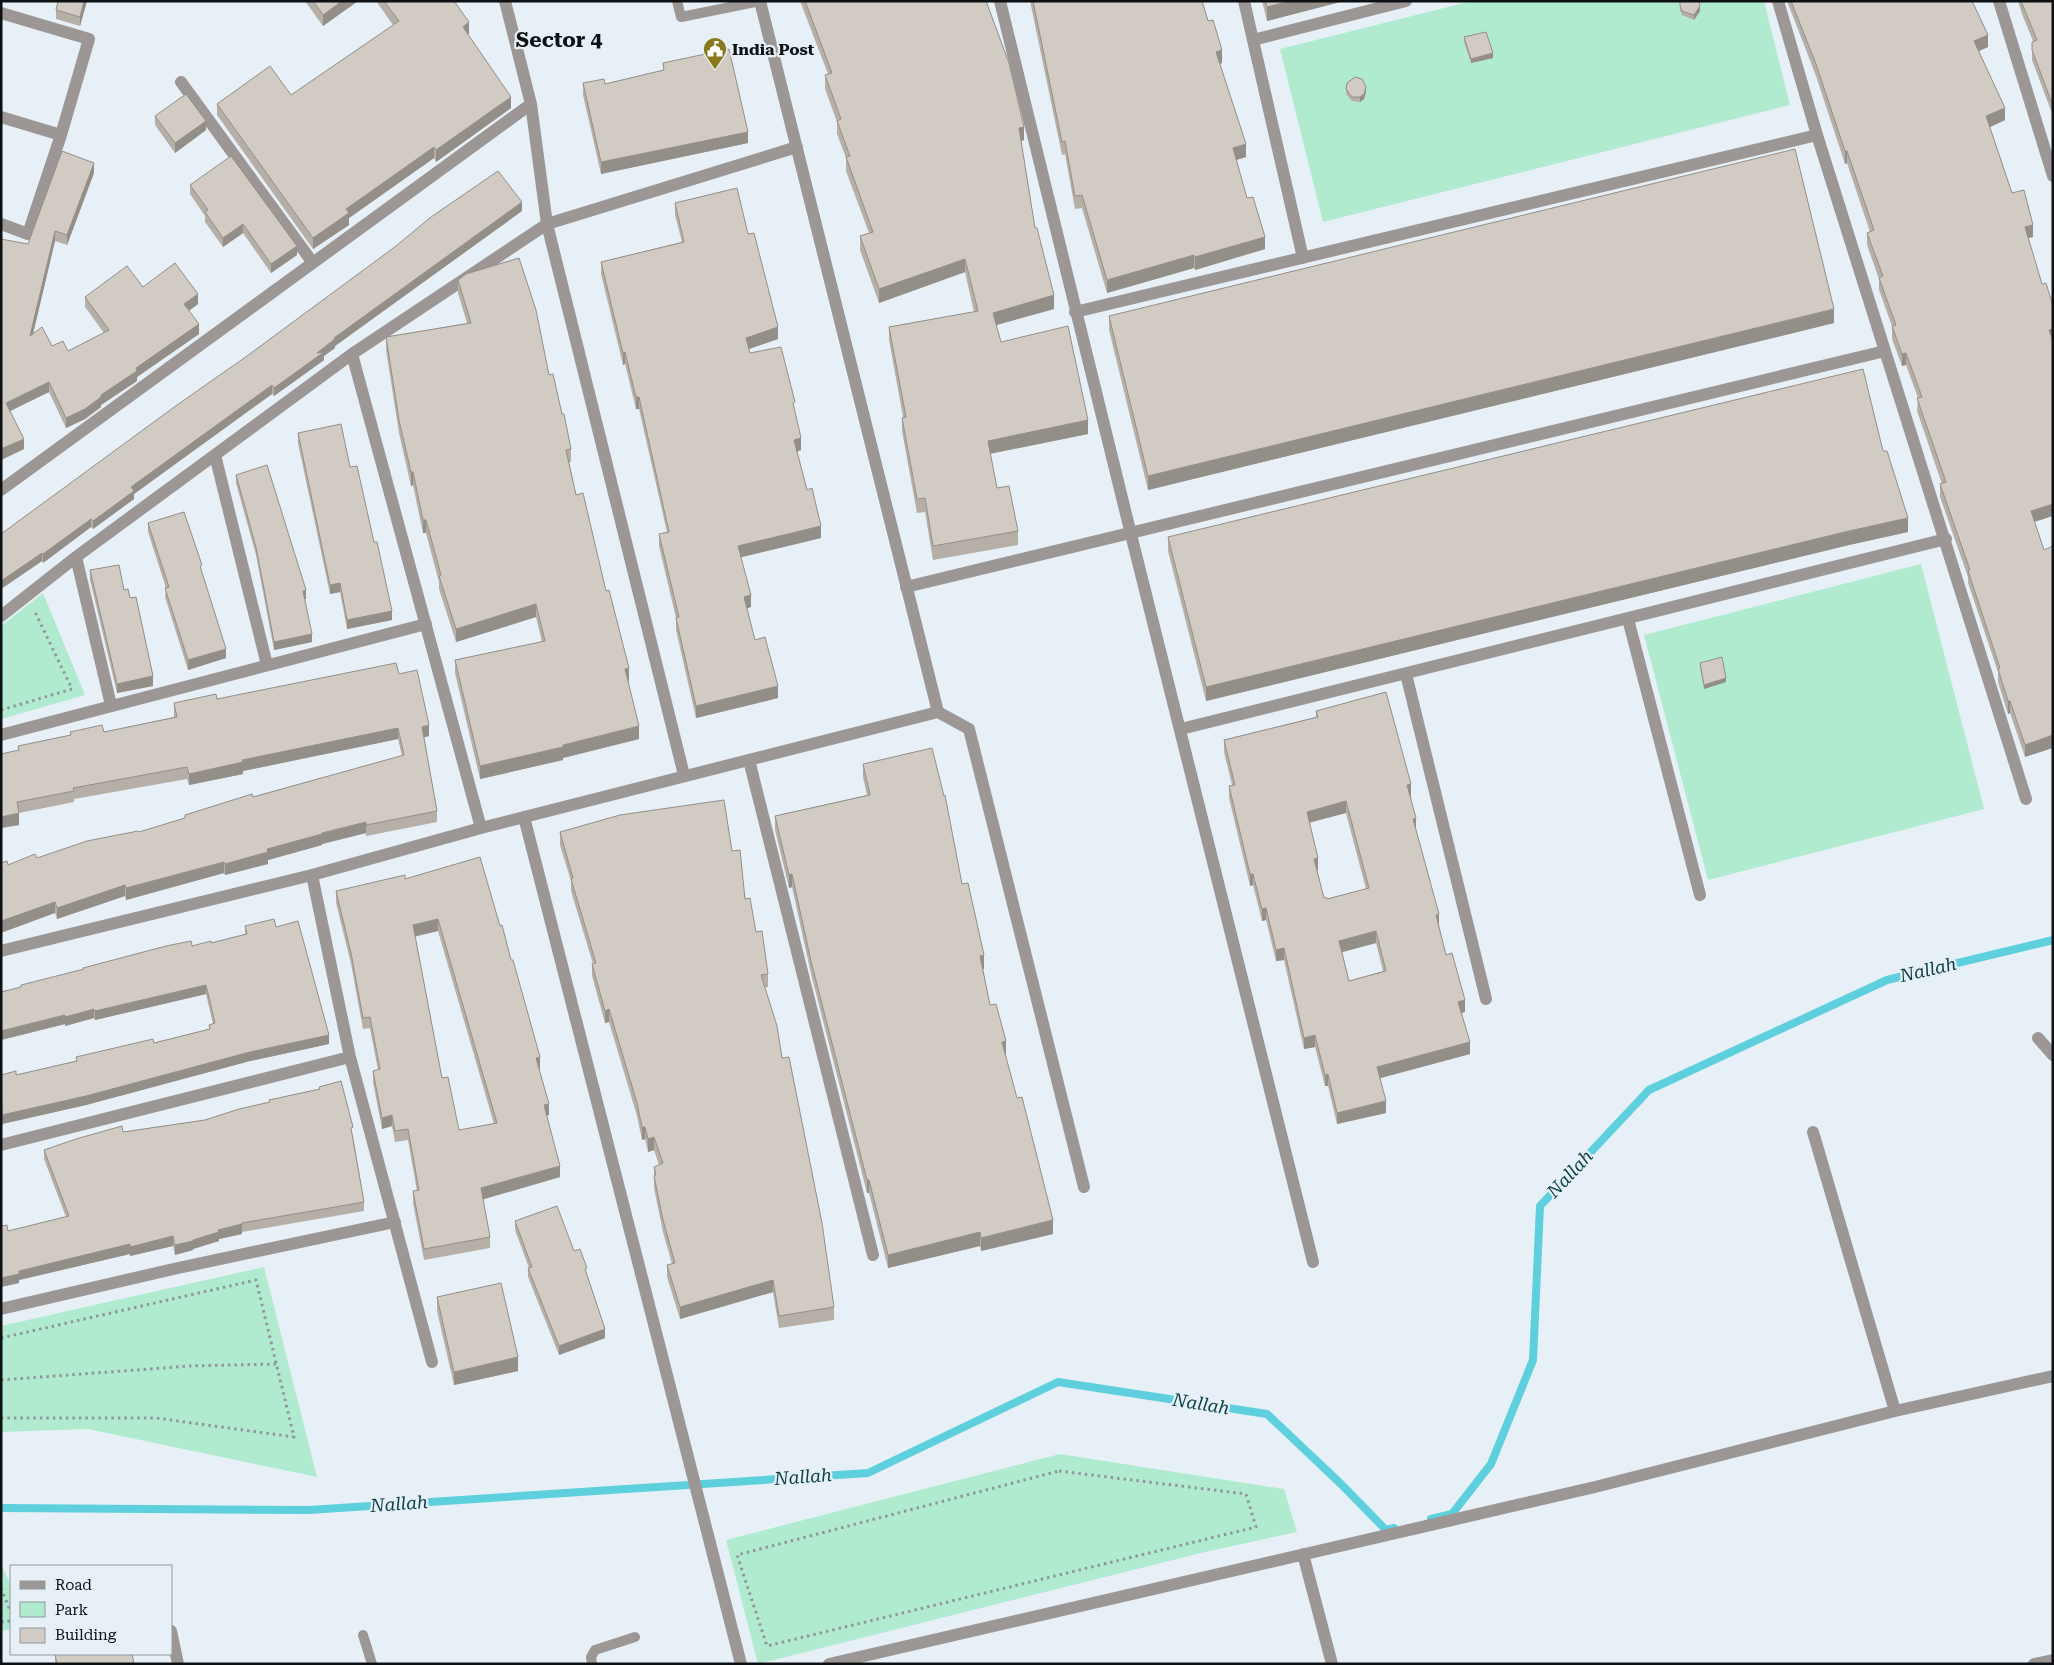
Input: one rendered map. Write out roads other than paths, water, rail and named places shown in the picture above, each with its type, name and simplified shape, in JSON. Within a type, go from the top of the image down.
[{"type":"street","points":[[505,1],[531,104],[548,224],[684,776]]},
{"type":"street","points":[[760,1],[938,712]]},
{"type":"street","points":[[1000,1],[1075,312],[1313,1262]]},
{"type":"street","points":[[1244,1],[1304,258]]},
{"type":"street","points":[[1253,40],[1406,1]]},
{"type":"street","points":[[1778,1],[1817,135],[1946,539],[2026,798]]},
{"type":"street","points":[[1998,1],[2053,176]]},
{"type":"street","points":[[1,13],[89,39],[61,136],[28,234],[1,224]]},
{"type":"street","points":[[181,82],[313,263]]},
{"type":"street","points":[[1,490],[531,104]]},
{"type":"street","points":[[1,117],[61,136]]},
{"type":"street","points":[[1075,312],[1817,135]]},
{"type":"street","points":[[1,616],[76,557],[352,354],[548,224],[797,147]]},
{"type":"street","points":[[906,587],[1886,351]]},
{"type":"street","points":[[352,354],[481,828]]},
{"type":"street","points":[[215,455],[267,665]]},
{"type":"street","points":[[1181,729],[1946,539]]},
{"type":"street","points":[[76,557],[111,705]]},
{"type":"street","points":[[1628,619],[1700,895]]},
{"type":"street","points":[[1,735],[426,624]]},
{"type":"street","points":[[1406,674],[1486,1000]]},
{"type":"street","points":[[1,951],[312,875],[481,828],[938,712],[969,729],[1084,1187]]},
{"type":"street","points":[[749,760],[873,1256]]},
{"type":"street","points":[[524,817],[741,1664]]},
{"type":"street","points":[[312,875],[350,1057],[432,1362]]},
{"type":"street","points":[[2038,1038],[2053,1055]]},
{"type":"street","points":[[1,1145],[350,1057]]},
{"type":"street","points":[[1812,1132],[1895,1411]]},
{"type":"street","points":[[1,1309],[178,1268],[394,1222]]},
{"type":"street","points":[[830,1664],[1595,1487],[1895,1411],[2053,1376]]},
{"type":"street","points":[[1304,1554],[1332,1664]]},
{"type":"street","points":[[172,1637],[178,1664]]},
{"type":"street","points":[[2034,1664],[2053,1660]]},
{"type":"lane","points":[[677,1],[681,17],[760,1]]},
{"type":"lane","points":[[363,1635],[372,1664]]},
{"type":"lane","points":[[592,1664],[591,1657],[595,1650],[635,1637]]},
{"type":"waterway","name":"Nallah","points":[[1431,1519],[1452,1514],[1491,1464],[1533,1360],[1540,1206],[1649,1090],[1887,980],[2053,940]]},
{"type":"waterway","name":"Nallah","points":[[1,1508],[309,1510],[868,1473],[1058,1382],[1267,1414],[1341,1484],[1386,1530],[1394,1528]]},
{"type":"place","name":"India Post","points":[[715,70]]},
{"type":"district","name":"Sector 4","points":[[559,40]]}]
